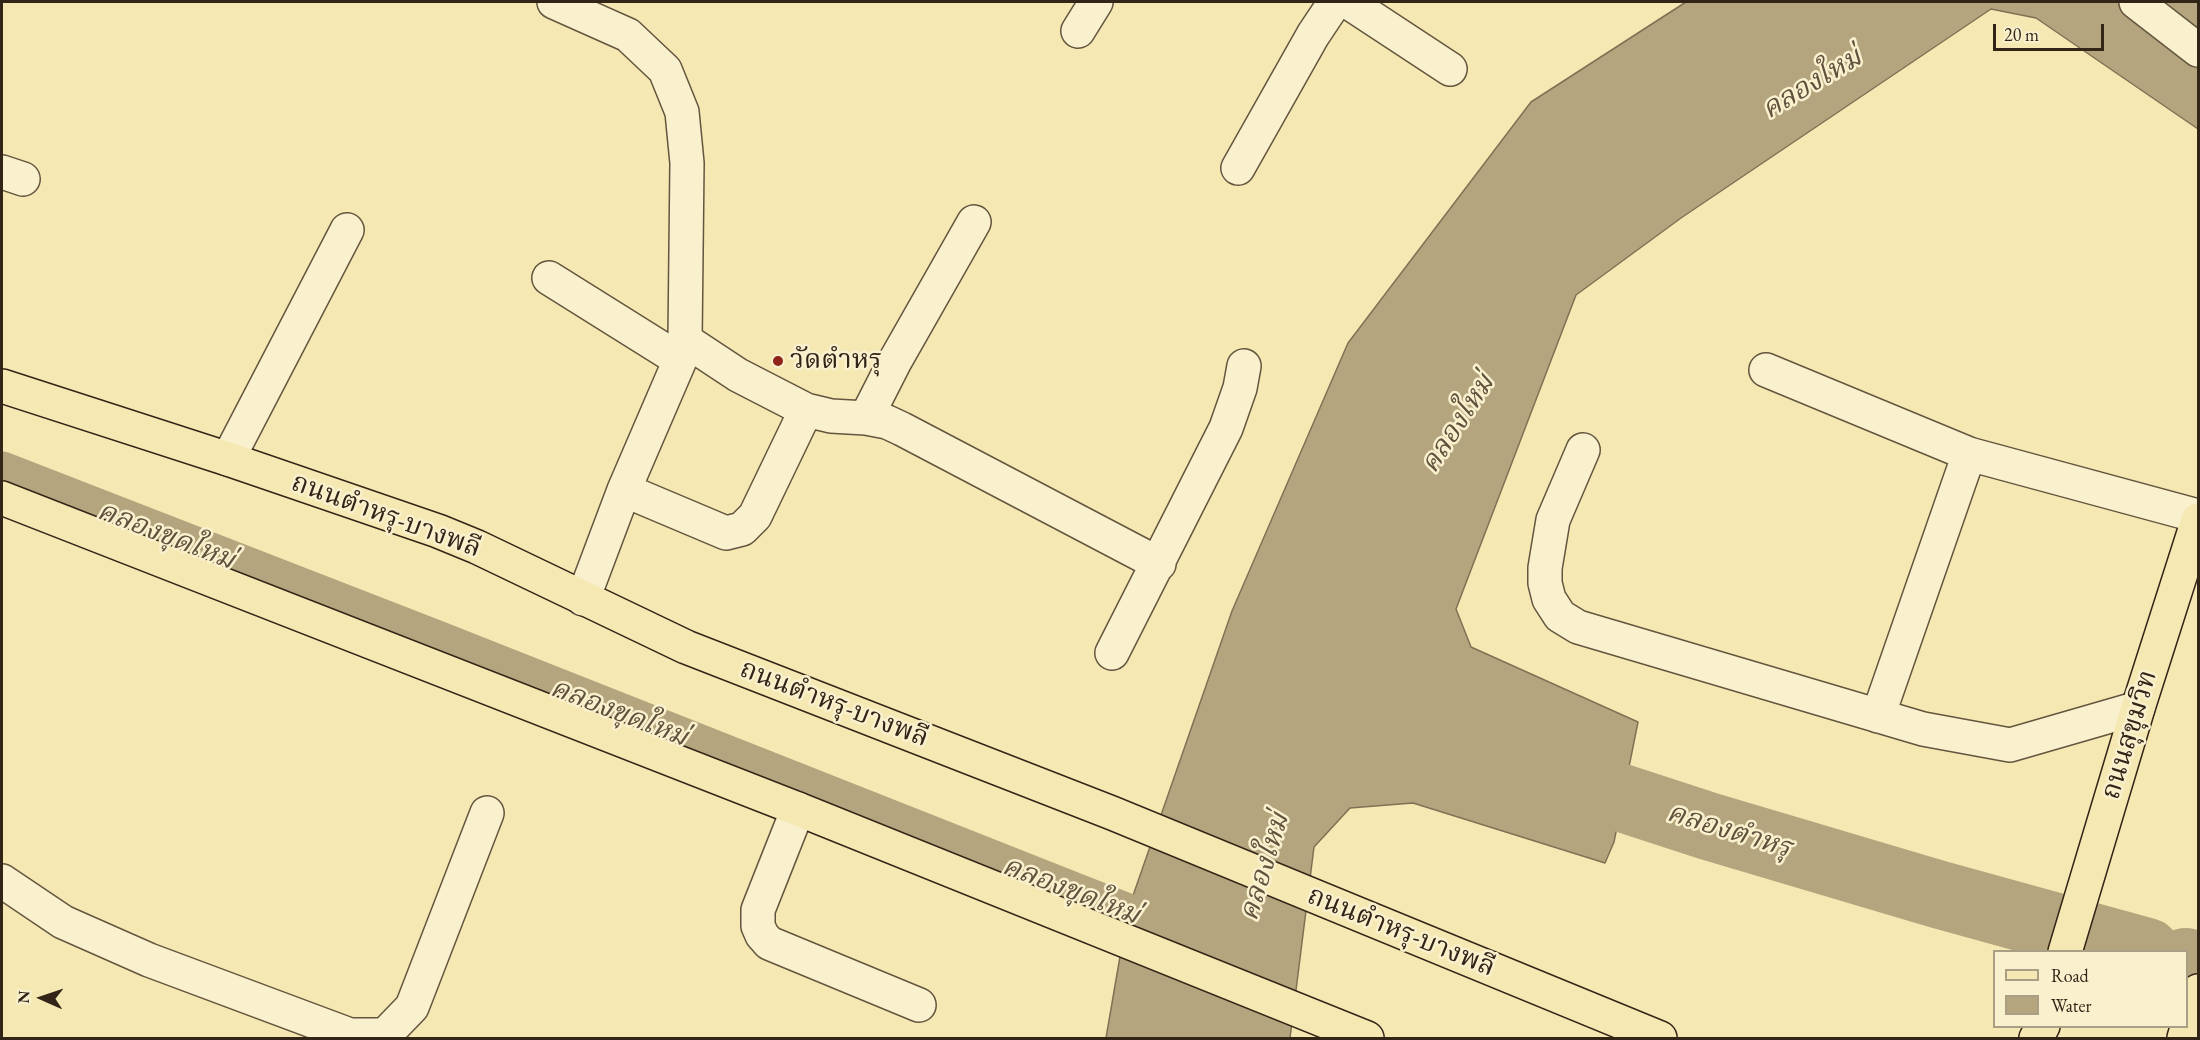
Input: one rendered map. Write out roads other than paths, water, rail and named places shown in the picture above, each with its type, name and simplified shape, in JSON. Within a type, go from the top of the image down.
[{"type":"main road","name":"ถนนตำหรุ-บางพลี","points":[[2,386],[228,459],[438,531],[497,556],[686,647],[1112,813],[1660,1038]]},
{"type":"main road","points":[[2,498],[798,809],[1367,1038]]},
{"type":"main road","name":"ถนนสุขุมวิท","points":[[2065,950],[2138,708],[2199,518]]},
{"type":"main road","points":[[2188,1026],[2199,991]]},
{"type":"street","points":[[554,2],[628,35],[665,70],[682,112],[687,163],[682,350],[624,490],[583,599]]},
{"type":"street","points":[[1078,32],[1096,2]]},
{"type":"street","points":[[1238,168],[1313,35],[1335,2]]},
{"type":"street","points":[[1348,2],[1450,69]]},
{"type":"street","points":[[2136,2],[2199,50]]},
{"type":"street","points":[[866,418],[974,222]]},
{"type":"street","points":[[228,459],[347,230]]},
{"type":"street","points":[[549,278],[682,350],[738,375],[806,410],[831,417],[866,418],[887,422],[902,429],[1159,564]]},
{"type":"street","points":[[1112,653],[1226,428],[1240,388],[1244,366]]},
{"type":"street","points":[[1766,370],[1969,454],[2199,518]]},
{"type":"street","points":[[624,490],[726,532],[742,529],[755,516],[806,410]]},
{"type":"street","points":[[1583,450],[1553,520],[1545,568],[1545,583],[1549,599],[1560,616],[1578,627],[1878,716],[1954,736],[2010,745],[2138,708]]},
{"type":"street","points":[[1878,716],[1969,454]]},
{"type":"street","points":[[798,809],[758,910],[758,926],[762,935],[769,943],[919,1005]]},
{"type":"street","points":[[2,881],[63,922],[149,960],[350,1035],[385,1035],[412,1007],[487,813]]},
{"type":"water","name":"คลองใหม่","points":[[1686,2],[2198,2],[2198,129],[2036,18],[1991,9],[1681,218],[1576,295],[1456,609],[1471,647],[1638,722],[1614,842],[1605,863],[1413,803],[1350,808],[1314,847],[1290,1038],[1106,1038],[1128,910],[1232,611],[1348,343],[1531,102]]},
{"type":"waterway","name":"คลองขุดใหม่","points":[[2,471],[1178,933]]},
{"type":"waterway","name":"คลองตำหรุ","points":[[1533,769],[1708,826],[1937,894],[2140,950]]},
{"type":"waterway","name":"คลองตำหรุ","points":[[2188,962],[2198,965]]},
{"type":"place","name":"วัดตำหรุ","points":[[778,361]]}]
